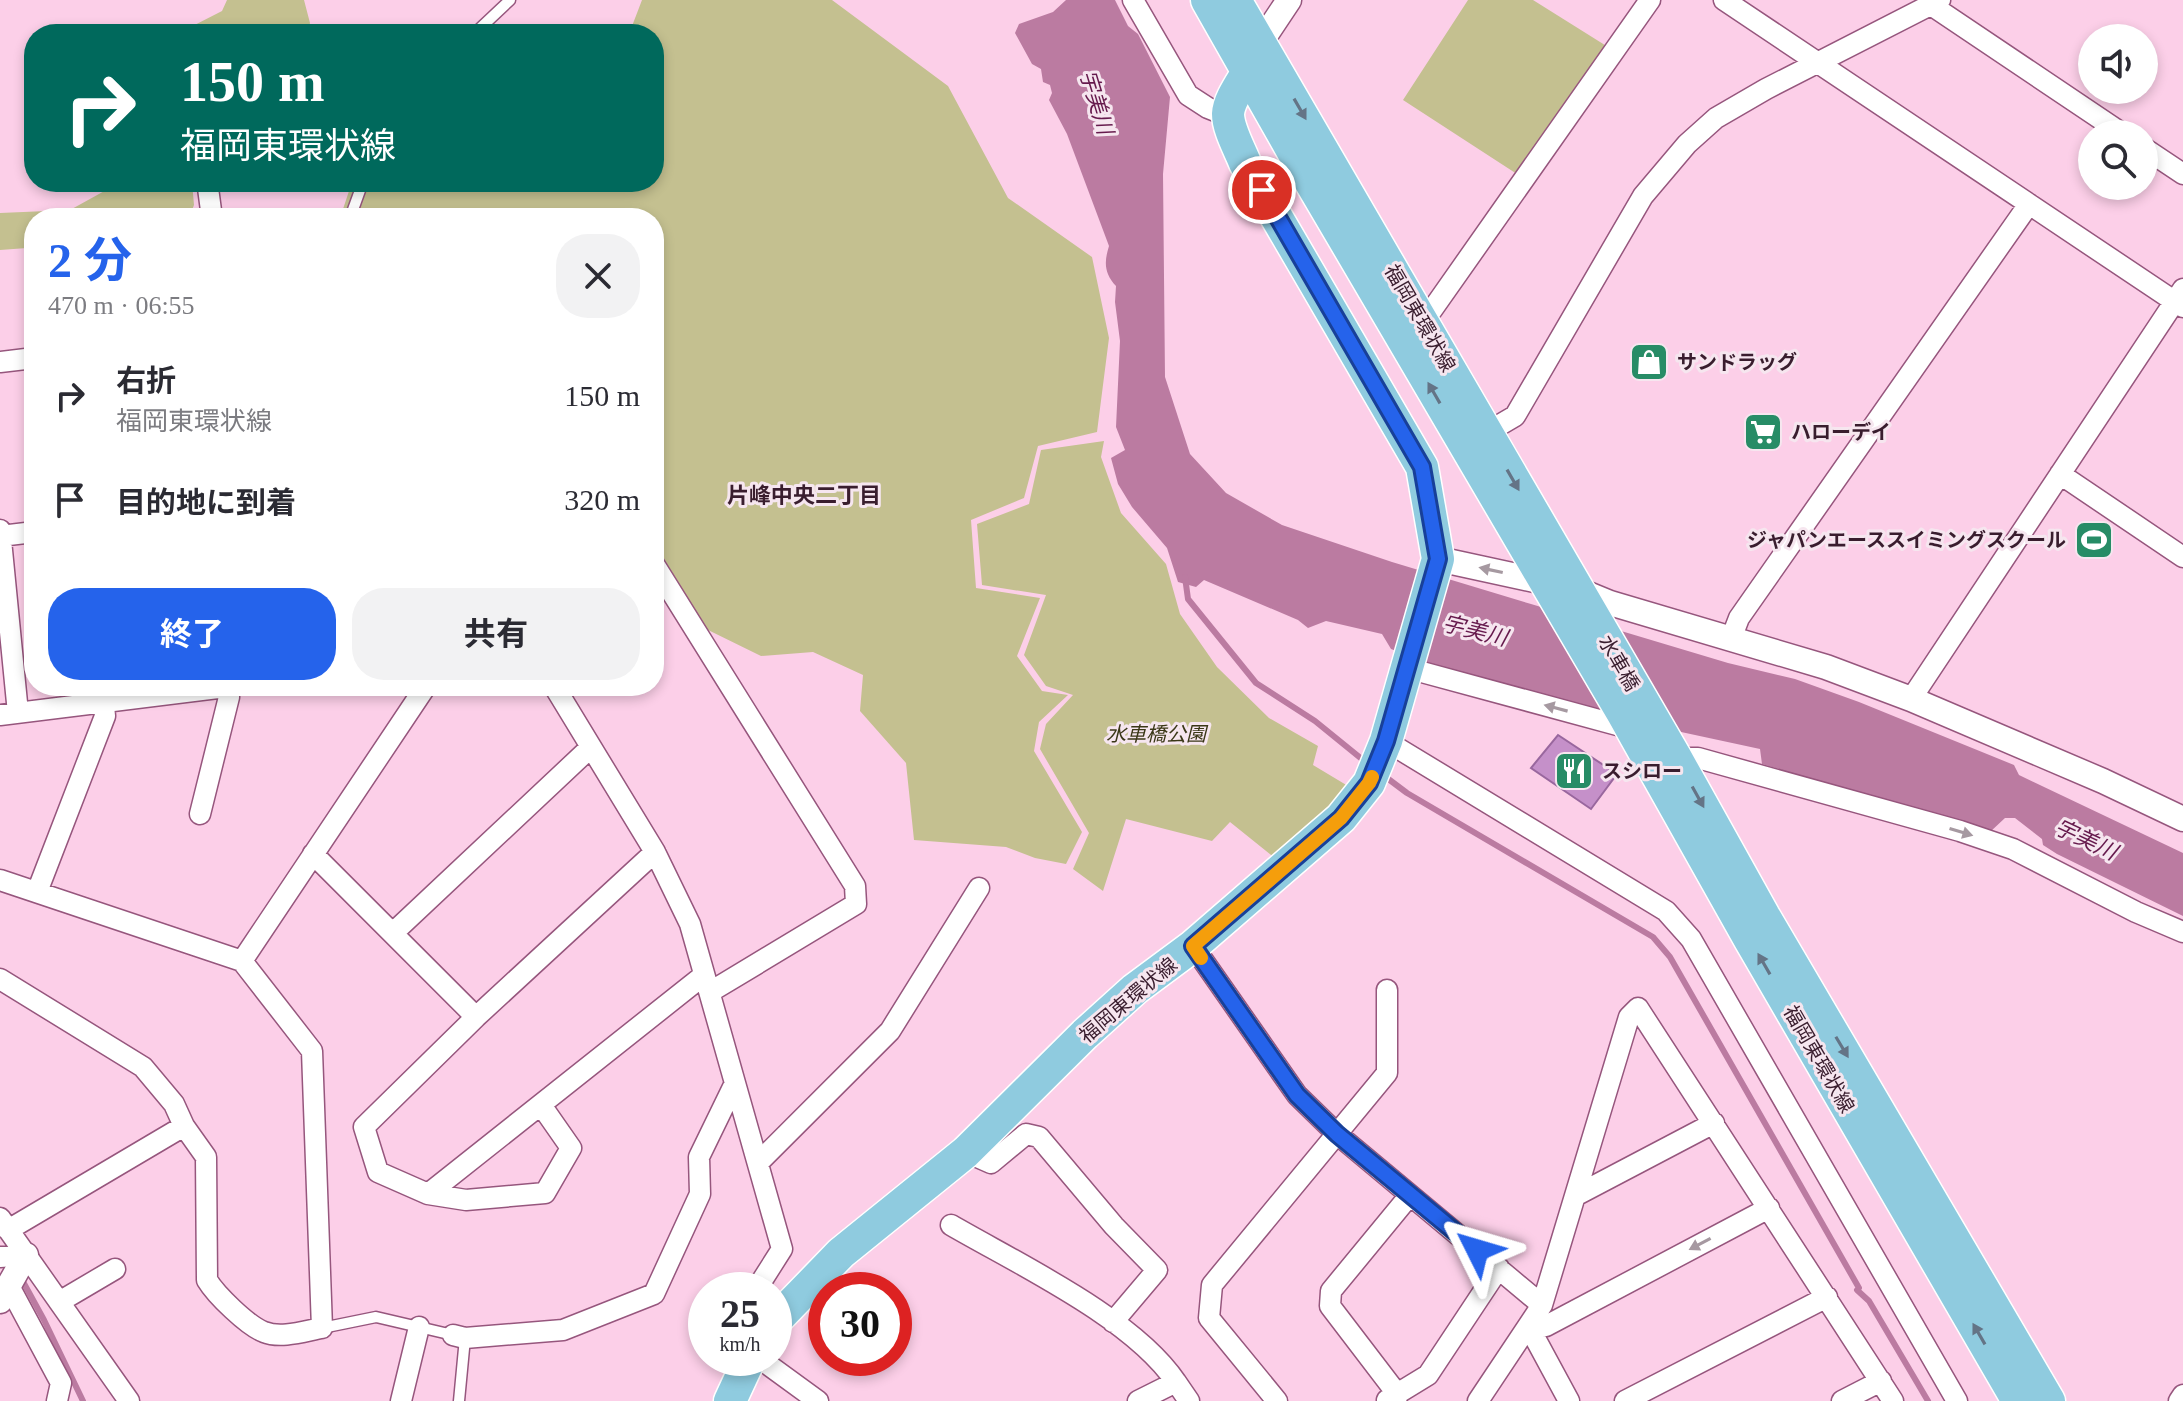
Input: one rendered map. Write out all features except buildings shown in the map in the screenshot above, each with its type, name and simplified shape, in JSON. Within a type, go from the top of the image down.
[{"type":"main road","name":"福岡東環状線","points":[[1207,0],[1300,164],[1562,589]]},
{"type":"main road","name":"福岡東環状線","points":[[1235,0],[1486,433],[1562,589]]},
{"type":"main road","points":[[1228,116],[1233,97],[1250,73],[1261,42]]},
{"type":"main road","name":"福岡東環状線","points":[[792,1303],[841,1253],[966,1152],[1115,1007],[1193,946],[1341,818],[1369,783],[1384,745],[1437,565],[1422,467],[1245,163],[1228,116]]},
{"type":"main road","name":"水車橋","points":[[1562,589],[1638,724]]},
{"type":"main road","name":"福岡東環状線","points":[[1638,724],[1676,758],[1764,916],[2049,1401]]},
{"type":"main road","name":"福岡東環状線","points":[[1638,724],[1750,940],[2018,1401]]},
{"type":"main road","points":[[730,1401],[742,1376]]},
{"type":"street","points":[[1133,0],[1188,95],[1228,116]]},
{"type":"street","points":[[1261,42],[1289,0]]},
{"type":"street","points":[[1420,318],[1432,310],[1650,0]]},
{"type":"street","points":[[1486,433],[1515,416],[1627,222],[1656,179],[1716,118],[1817,62],[1936,2],[2103,120]]},
{"type":"street","points":[[1736,4],[2029,204],[2180,299],[1911,699]]},
{"type":"street","points":[[2158,157],[2183,174]]},
{"type":"street","points":[[1731,639],[1739,618],[2029,204]]},
{"type":"street","points":[[0,362],[24,359]]},
{"type":"street","points":[[2060,474],[2183,557]]},
{"type":"street","points":[[24,533],[0,534],[9,714],[97,696]]},
{"type":"street","points":[[1437,565],[1562,589],[1826,667],[1911,699],[2103,781],[2183,819]]},
{"type":"street","points":[[428,1194],[541,1105],[707,983],[856,904],[855,886],[664,580]]},
{"type":"street","points":[[1408,663],[1638,724]]},
{"type":"street","points":[[37,892],[105,716],[102,696]]},
{"type":"street","points":[[200,814],[229,696]]},
{"type":"street","points":[[242,961],[419,696]]},
{"type":"street","points":[[560,696],[655,852],[690,924],[782,1249],[767,1272]]},
{"type":"street","points":[[1384,745],[1666,911],[1675,920],[1691,939],[1957,1401]]},
{"type":"street","points":[[394,932],[591,747]]},
{"type":"street","points":[[1676,758],[1698,758],[2013,849],[2136,912],[2183,932]]},
{"type":"street","points":[[541,1105],[571,1148],[545,1193],[466,1200],[428,1194],[378,1172],[364,1127],[476,1017],[655,852]]},
{"type":"street","points":[[313,854],[476,1017]]},
{"type":"street","points":[[0,880],[242,961],[312,1051],[322,1328],[281,1335],[264,1332],[216,1295],[207,1280],[206,1157],[184,1126],[174,1104],[143,1067],[0,979]]},
{"type":"street","points":[[758,1163],[890,1031],[979,888]]},
{"type":"street","points":[[1193,946],[1297,1095],[1337,1134],[1542,1305]]},
{"type":"street","points":[[1277,1401],[1209,1318],[1212,1285],[1387,1073],[1387,990]]},
{"type":"street","points":[[1478,1401],[1542,1305],[1629,1017],[1638,1008],[1893,1401]]},
{"type":"street","points":[[459,1337],[563,1330],[654,1294],[700,1194],[699,1157],[735,1083]]},
{"type":"street","points":[[1575,1196],[1714,1123]]},
{"type":"street","points":[[129,1401],[4,1224],[184,1126]]},
{"type":"street","points":[[966,1152],[991,1163],[1026,1134],[1039,1137],[1114,1226],[1157,1270],[1113,1322]]},
{"type":"street","points":[[1410,1195],[1331,1291],[1330,1306],[1391,1398],[1428,1375],[1499,1268]]},
{"type":"street","points":[[1529,1327],[1546,1326],[1769,1208]]},
{"type":"street","points":[[951,1225],[1103,1314],[1164,1365],[1189,1401]]},
{"type":"street","points":[[0,1257],[26,1255]]},
{"type":"street","points":[[26,1255],[4,1293],[61,1383],[57,1401]]},
{"type":"street","points":[[59,1302],[115,1269]]},
{"type":"street","points":[[1625,1401],[1827,1297]]},
{"type":"street","points":[[401,1401],[419,1327]]},
{"type":"street","points":[[1529,1327],[1569,1401]]},
{"type":"street","points":[[784,1376],[818,1401]]},
{"type":"street","points":[[1842,1401],[1881,1381]]},
{"type":"street","points":[[1138,1401],[1176,1382]]},
{"type":"street","points":[[2179,1401],[2183,1395]]},
{"type":"lane","points":[[485,24],[510,0]]},
{"type":"lane","points":[[322,1328],[376,1317],[459,1337],[459,1401]]},
{"type":"green space","points":[[227,0],[304,0],[310,23],[197,24],[222,11]]},
{"type":"green space","points":[[642,0],[832,0],[948,86],[1008,198],[1092,257],[1109,338],[1097,432],[1038,446],[1024,498],[971,520],[976,588],[1040,598],[1017,656],[1042,691],[1068,695],[1039,722],[1034,751],[1082,832],[1066,864],[1035,858],[1006,847],[914,840],[906,763],[860,711],[863,675],[813,652],[761,656],[706,629],[664,559],[664,208],[343,208],[349,192],[664,192],[664,24],[633,24]]},
{"type":"green space","points":[[1468,0],[1533,0],[1608,47],[1520,176],[1403,100]]},
{"type":"green space","points":[[103,192],[193,192],[194,205],[193,208],[74,208]]},
{"type":"green space","points":[[24,212],[24,248],[0,250],[0,213]]},
{"type":"green space","name":"水車橋公園","points":[[1104,441],[1101,457],[1121,513],[1166,564],[1180,614],[1217,667],[1269,718],[1318,746],[1313,765],[1348,786],[1328,816],[1281,863],[1230,822],[1212,841],[1126,819],[1103,891],[1073,869],[1089,833],[1040,749],[1046,724],[1073,695],[1046,686],[1024,655],[1046,595],[982,585],[977,524],[1029,504],[1041,450]]},
{"type":"water","name":"宇美川","points":[[1066,0],[1115,0],[1128,26],[1138,34],[1170,97],[1163,174],[1165,377],[1190,454],[1226,493],[1282,525],[1531,604],[1728,663],[1795,679],[2014,765],[2019,775],[2183,853],[2183,916],[2057,854],[2015,818],[2005,818],[1990,832],[1762,764],[1760,749],[1593,713],[1391,649],[1382,634],[1326,621],[1308,628],[1298,620],[1204,580],[1196,587],[1178,582],[1167,548],[1132,507],[1118,484],[1111,458],[1125,450],[1116,427],[1120,341],[1116,286],[1106,267],[1109,246],[1067,134],[1049,100],[1052,93],[1050,85],[1043,82],[1041,69],[1032,64],[1015,33],[1019,24],[1053,12]]},
{"type":"waterway","points":[[1185,577],[1188,599],[1256,683],[1315,721],[1368,764]]},
{"type":"waterway","points":[[1383,775],[1407,793],[1653,937],[1670,957],[1859,1288],[1857,1290],[1869,1301],[1928,1401]]},
{"type":"waterway","points":[[21,1278],[83,1401]]},
{"type":"slow traffic","points":[[1201,958],[1193,946],[1341,818],[1372,777]]},
{"type":"place","name":"サンドラッグ","points":[[1649,362]]},
{"type":"place","name":"ハローデイ","points":[[1763,432]]},
{"type":"place","name":"ジャパンエーススイミングスクール","points":[[2094,540]]},
{"type":"place","name":"スシロー","points":[[1574,771]]},
{"type":"district","name":"片峰中央二丁目","points":[[804,495]]},
{"type":"route","points":[[1262,190],[1422,467],[1438,559],[1386,741],[1369,783],[1341,818],[1193,946],[1297,1095],[1337,1134],[1477,1250]]}]
